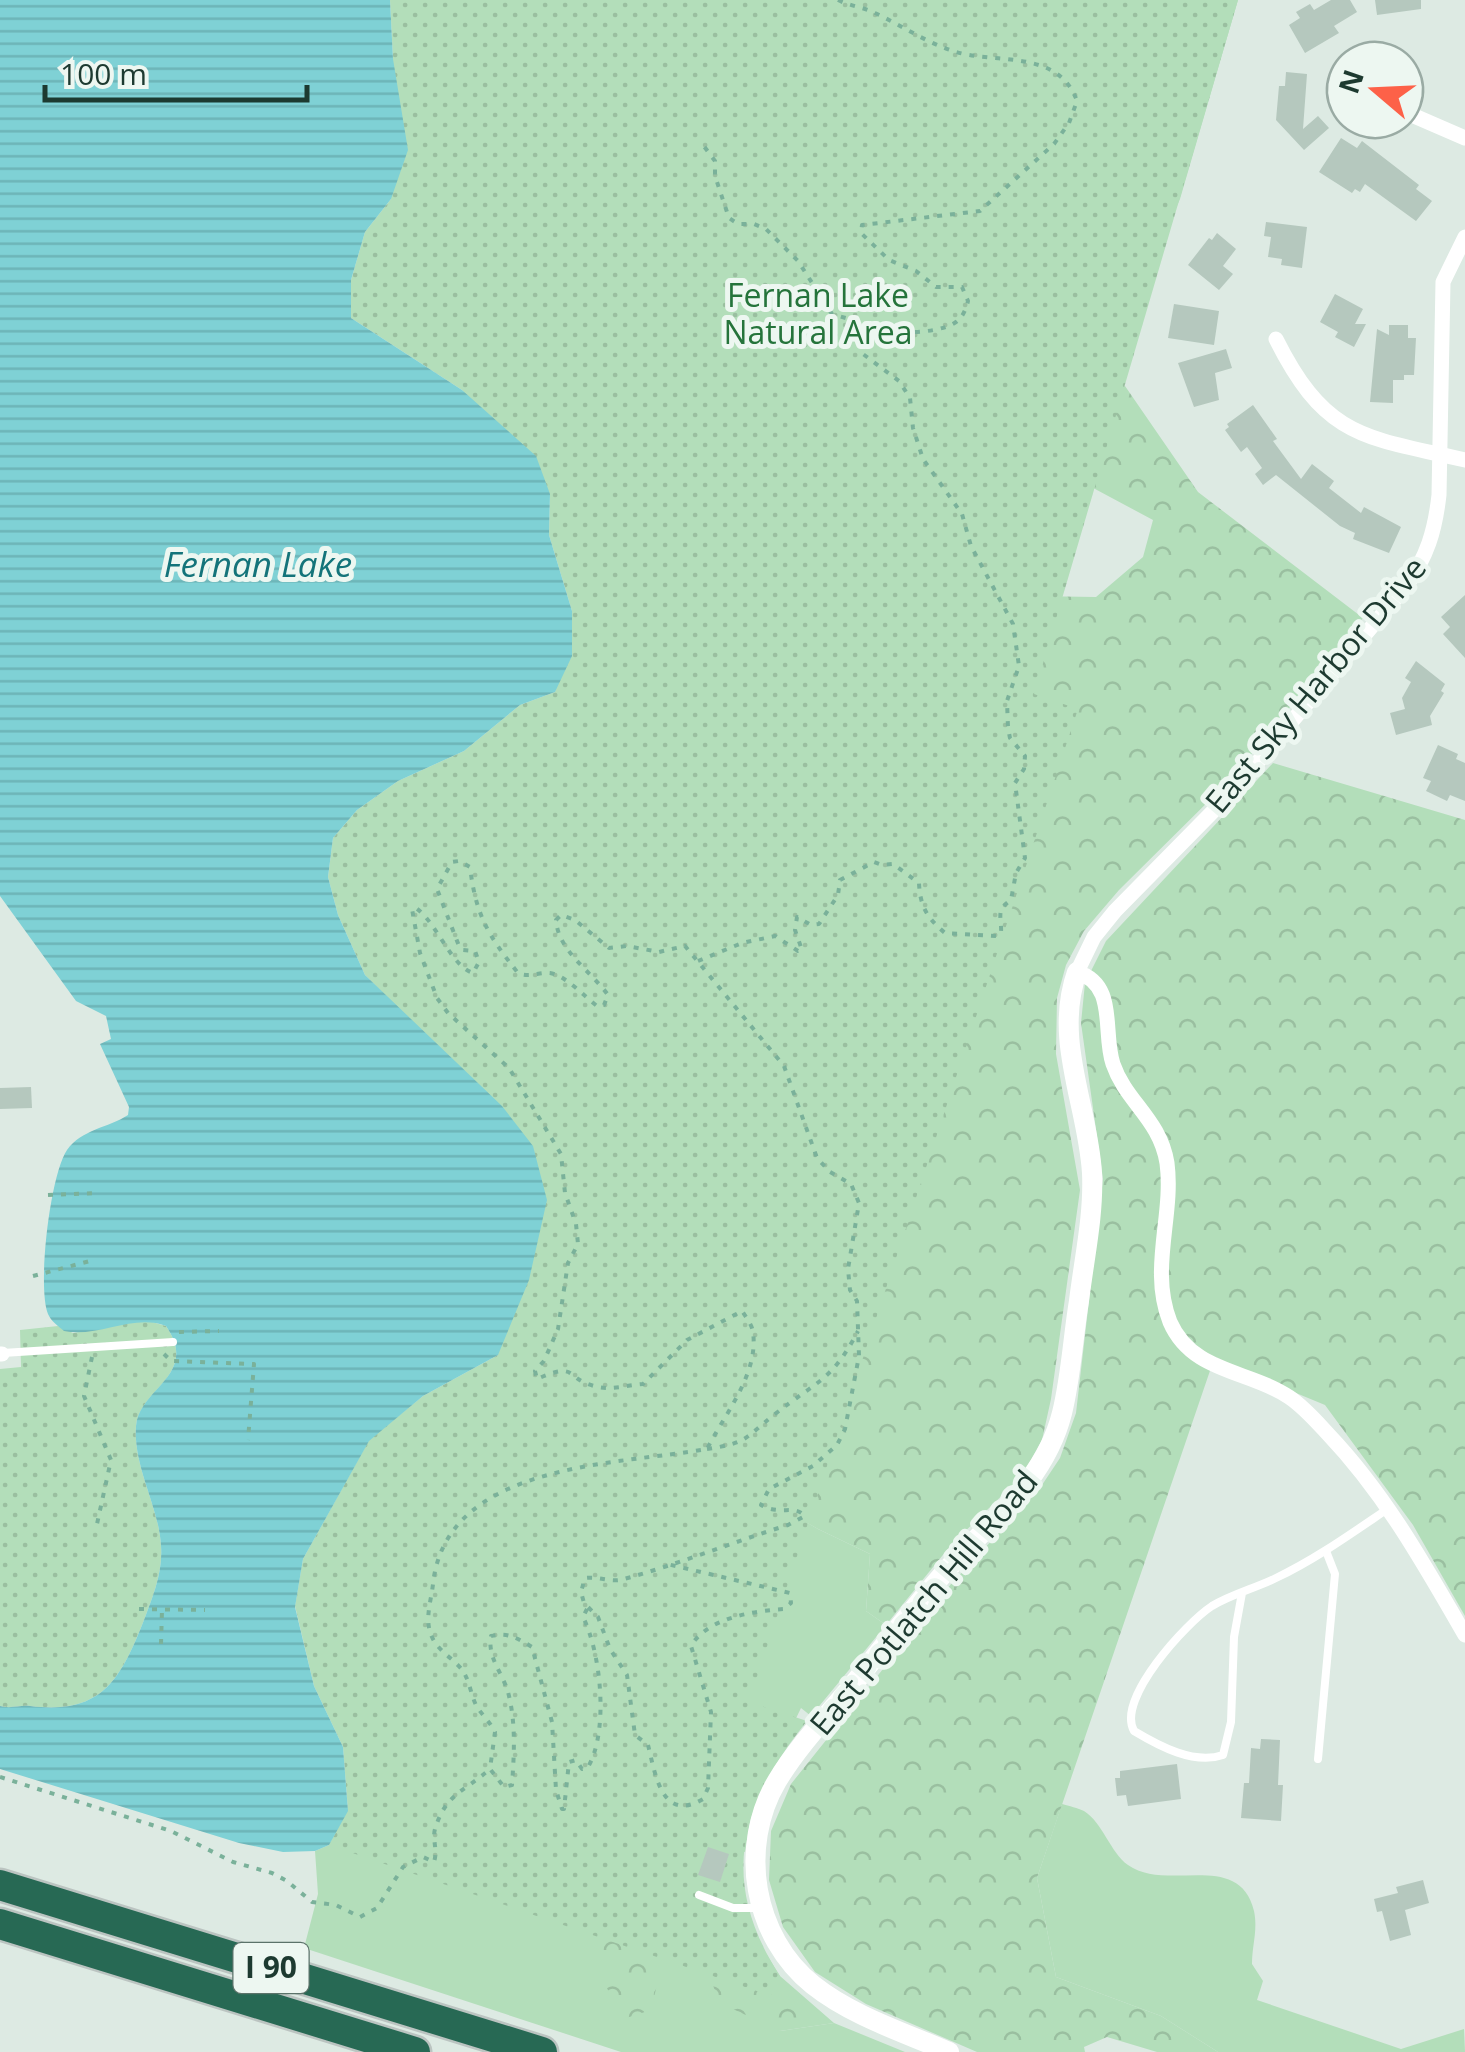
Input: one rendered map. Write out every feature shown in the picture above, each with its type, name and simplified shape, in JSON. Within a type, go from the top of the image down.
[{"type":"highway","points":[[0,1875],[110,1919]]},
{"type":"highway","name":"I 90","points":[[0,1885],[542,2052]]},
{"type":"highway","name":"I 90","points":[[3,1926],[416,2052]]},
{"type":"street","points":[[1425,121],[1465,138]]},
{"type":"street","name":"East Sky Harbor Drive","points":[[1077,972],[1087,948],[1115,911],[1235,789],[1418,569],[1436,522],[1443,282],[1465,237]]},
{"type":"street","points":[[1276,339],[1308,394],[1340,422],[1396,447],[1465,460]]},
{"type":"street","points":[[1077,972],[1092,977],[1100,986],[1113,1064],[1162,1143],[1168,1172],[1162,1275],[1171,1323],[1200,1358],[1293,1400],[1357,1465],[1389,1508],[1465,1635]]},
{"type":"street","name":"East Potlatch Hill Road","points":[[948,2052],[850,2009],[810,1983],[781,1950],[761,1908],[756,1886],[756,1841],[761,1818],[778,1780],[941,1576],[1033,1479],[1056,1433],[1066,1389],[1092,1186],[1068,1038],[1070,996],[1077,972]]},
{"type":"lane","points":[[1,1354],[174,1342]]},
{"type":"lane","points":[[1242,1593],[1234,1636],[1231,1722],[1223,1756],[1210,1760],[1195,1758],[1134,1731],[1129,1722],[1131,1710],[1155,1663],[1190,1624],[1214,1605],[1326,1551],[1389,1508]]},
{"type":"lane","points":[[1318,1759],[1334,1574],[1326,1551]]},
{"type":"lane","points":[[700,1895],[732,1908],[761,1908]]},
{"type":"path","points":[[838,0],[871,10],[950,50],[1026,60],[1050,69],[1068,83],[1077,101],[1070,123],[1054,144],[980,211],[862,224],[862,233],[889,260],[916,271],[936,287],[962,287],[968,301],[961,317],[944,326],[886,333],[859,326]]},
{"type":"path","points":[[698,960],[742,943],[775,936],[802,950],[794,930],[797,917],[819,924],[838,894],[840,880],[874,862],[892,864],[919,883],[920,902],[944,933],[998,936],[1001,906],[1012,900],[1016,873],[1025,858],[1016,783],[1024,769],[1025,756],[1010,738],[1007,700],[1019,666],[1016,634],[968,539],[962,514],[923,459],[913,428],[910,398],[898,381],[862,354],[858,322],[832,314],[798,262],[766,229],[738,224],[729,218],[714,176],[715,161],[700,141]]},
{"type":"path","points":[[667,1564],[790,1593],[790,1603],[784,1609],[718,1623],[699,1632],[691,1646],[711,1712],[707,1794],[690,1805],[672,1802],[656,1782],[648,1745],[634,1735],[627,1676],[581,1592],[585,1578],[621,1580],[667,1564],[788,1525],[806,1516],[794,1510],[777,1512],[761,1505],[770,1489],[813,1466],[837,1445],[846,1429],[854,1394],[859,1330],[857,1301],[850,1290],[848,1269],[859,1203],[851,1184],[830,1172],[818,1158],[784,1066],[684,946],[659,952],[627,946],[609,948],[575,920],[560,915],[556,928],[576,962],[608,995],[604,1006],[596,1006],[560,977],[550,973],[518,973],[480,918],[467,864],[452,862],[437,889],[459,946],[479,956],[472,972],[459,964],[420,910],[412,909],[420,952],[437,998],[448,1013],[509,1068],[562,1154],[566,1193],[576,1224],[578,1244],[568,1264],[558,1329],[535,1374],[540,1378],[555,1370],[573,1370],[590,1386],[643,1384],[687,1340],[742,1311],[754,1330],[751,1359],[726,1420],[707,1449]]},
{"type":"path","points":[[48,1195],[98,1193]]},
{"type":"path","points":[[33,1276],[90,1261]]},
{"type":"path","points":[[0,1776],[171,1831],[233,1862],[272,1873],[312,1902],[336,1905],[360,1917],[378,1908],[403,1867],[423,1857],[434,1862],[437,1851],[433,1831],[447,1800],[470,1787],[490,1768],[495,1732],[478,1707],[462,1671],[433,1642],[427,1620],[434,1573],[454,1528],[475,1510],[553,1472],[733,1446],[747,1440],[775,1414],[824,1381],[844,1359],[859,1330]]},
{"type":"path","points":[[163,1332],[219,1331]]},
{"type":"path","points":[[95,1347],[84,1396],[112,1460],[97,1524]]},
{"type":"path","points":[[171,1360],[254,1364],[248,1440]]},
{"type":"path","points":[[140,1609],[205,1610]]},
{"type":"path","points":[[490,1768],[504,1787],[512,1785],[514,1740],[508,1692],[488,1649],[491,1636],[503,1633],[532,1647],[552,1722],[556,1790],[564,1809],[570,1762],[576,1760],[582,1768],[588,1768],[594,1757],[600,1700],[598,1658],[583,1616],[587,1609]]},
{"type":"path","points":[[161,1644],[162,1610]]},
{"type":"green space","name":"Fernan Lake Natural Area","points":[[390,0],[1238,0],[1034,694],[1078,709],[749,1702],[807,1721],[766,1783],[745,1844],[749,1907],[780,1976],[771,1996],[329,1845],[348,1811],[343,1747],[314,1686],[295,1606],[303,1559],[369,1440],[423,1396],[498,1355],[413,1023],[365,975],[338,915],[328,877],[333,838],[357,810],[398,781],[464,751],[520,705],[555,692],[572,611],[549,535],[550,494],[462,390],[351,318],[351,280],[365,232],[391,199]]},
{"type":"green space","points":[[741,0],[1238,0],[1180,199],[1088,408],[1125,386],[1198,492],[1363,618],[1231,779],[1119,890],[1084,931],[1066,965],[1057,998],[1056,1054],[1080,1190],[1042,1440],[1022,1476],[951,1545],[886,1625],[866,1611],[870,1554],[695,1460],[893,594],[1096,597],[1143,557],[1153,520],[1067,474]]},
{"type":"green space","points":[[1273,763],[1465,820],[1465,1616],[1413,1525],[1325,1405],[1214,1359],[1037,1878],[1056,1977],[1161,2016],[1218,2052],[1157,2052],[1107,2037],[1084,2047],[1085,2052],[977,2052],[866,2004],[815,1972],[783,1927],[769,1880],[771,1831],[791,1784],[951,1584],[1038,1491],[1060,1458],[1076,1413],[1103,1179],[1081,1023],[1085,983],[1106,941]]},
{"type":"green space","points":[[145,1320],[166,1326],[175,1343],[176,1357],[165,1380],[140,1413],[136,1426],[138,1456],[161,1546],[159,1575],[147,1611],[116,1676],[91,1699],[54,1707],[0,1706],[0,1369],[21,1367],[20,1330],[58,1326],[73,1333]]},
{"type":"green space","points":[[561,1380],[818,1529],[870,1554],[866,1611],[886,1625],[811,1716],[801,1708],[752,1809],[745,1852],[708,1842],[780,2031],[834,2023],[905,2052],[621,2052],[304,1948],[318,1894],[315,1851],[329,1845]]},
{"type":"green space","points":[[1062,1804],[1091,1816],[1128,1865],[1162,1875],[1218,1877],[1246,1892],[1255,1918],[1252,1964],[1263,1981],[1257,2000],[1401,2049],[1464,2029],[1465,2052],[1218,2052],[1161,2016],[1056,1977],[1037,1878]]},
{"type":"green space","points":[[625,1905],[667,1942],[651,2010],[623,2019],[594,1963]]},
{"type":"green space","points":[[696,1943],[767,1955],[780,1976],[834,2023],[780,2031],[720,2003]]},
{"type":"water","name":"Fernan Lake","points":[[0,0],[390,0],[393,59],[408,150],[391,199],[365,232],[351,280],[351,318],[462,390],[536,456],[550,494],[549,535],[572,611],[572,656],[555,692],[520,705],[464,751],[398,781],[357,810],[333,838],[328,877],[338,915],[365,975],[502,1106],[533,1146],[547,1200],[529,1280],[498,1355],[423,1396],[369,1441],[303,1559],[295,1607],[314,1686],[343,1747],[348,1811],[329,1845],[315,1851],[283,1852],[239,1843],[0,1769],[0,1706],[54,1707],[91,1699],[116,1676],[135,1642],[154,1593],[161,1556],[156,1516],[138,1456],[136,1426],[140,1413],[165,1380],[176,1357],[175,1343],[166,1326],[141,1322],[90,1331],[64,1331],[49,1317],[45,1300],[47,1231],[61,1163],[73,1143],[128,1115],[129,1107],[100,1044],[111,1039],[106,1016],[76,1001],[0,896]]},
{"type":"building","points":[[1331,0],[1350,0],[1357,12],[1334,26],[1339,33],[1305,53],[1289,25],[1300,18],[1296,12],[1310,4],[1314,10]]},
{"type":"building","points":[[1375,0],[1421,0],[1421,9],[1377,15]]},
{"type":"building","points":[[1286,72],[1307,74],[1303,129],[1318,116],[1325,124],[1325,132],[1304,150],[1276,120],[1279,86],[1285,86]]},
{"type":"building","points":[[1340,140],[1357,148],[1362,141],[1419,185],[1416,189],[1432,201],[1416,221],[1365,184],[1360,192],[1355,189],[1352,193],[1319,172]]},
{"type":"building","points":[[1266,222],[1307,227],[1302,268],[1281,265],[1282,259],[1268,257],[1271,237],[1264,236]]},
{"type":"building","points":[[1217,233],[1236,249],[1223,266],[1233,274],[1219,290],[1188,265]]},
{"type":"building","points":[[1335,294],[1363,309],[1355,324],[1366,324],[1354,347],[1335,337],[1338,332],[1320,322]]},
{"type":"building","points":[[1174,304],[1219,311],[1214,345],[1168,338]]},
{"type":"building","points":[[1389,325],[1408,325],[1408,338],[1416,338],[1414,375],[1393,380],[1393,403],[1370,402],[1377,329],[1389,335]]},
{"type":"building","points":[[1226,349],[1232,368],[1215,373],[1219,400],[1194,407],[1178,363]]},
{"type":"building","points":[[1253,405],[1301,479],[1312,464],[1334,481],[1329,488],[1361,513],[1364,507],[1401,527],[1389,553],[1353,539],[1355,533],[1340,526],[1276,475],[1263,485],[1255,474],[1262,468],[1247,447],[1241,452],[1225,430],[1227,424]]},
{"type":"building","points":[[1465,595],[1465,658],[1443,634],[1450,627],[1441,617]]},
{"type":"building","points":[[1416,661],[1445,684],[1441,691],[1444,693],[1430,716],[1432,725],[1396,735],[1390,713],[1405,709],[1402,698],[1411,682],[1405,678]]},
{"type":"building","points":[[1438,745],[1458,754],[1456,759],[1465,763],[1465,801],[1450,795],[1447,801],[1426,791],[1431,781],[1423,778]]},
{"type":"building","points":[[31,1087],[32,1108],[0,1109],[0,1088]]},
{"type":"building","points":[[1261,1739],[1280,1740],[1281,1821],[1241,1818],[1251,1748],[1260,1749]]},
{"type":"building","points":[[1177,1764],[1181,1799],[1128,1806],[1126,1795],[1117,1796],[1115,1778],[1120,1778],[1120,1771]]},
{"type":"building","points":[[708,1847],[729,1854],[720,1882],[698,1875]]},
{"type":"building","points":[[1423,1880],[1429,1903],[1405,1910],[1411,1935],[1390,1941],[1382,1911],[1377,1912],[1374,1899],[1398,1893],[1396,1887]]}]
